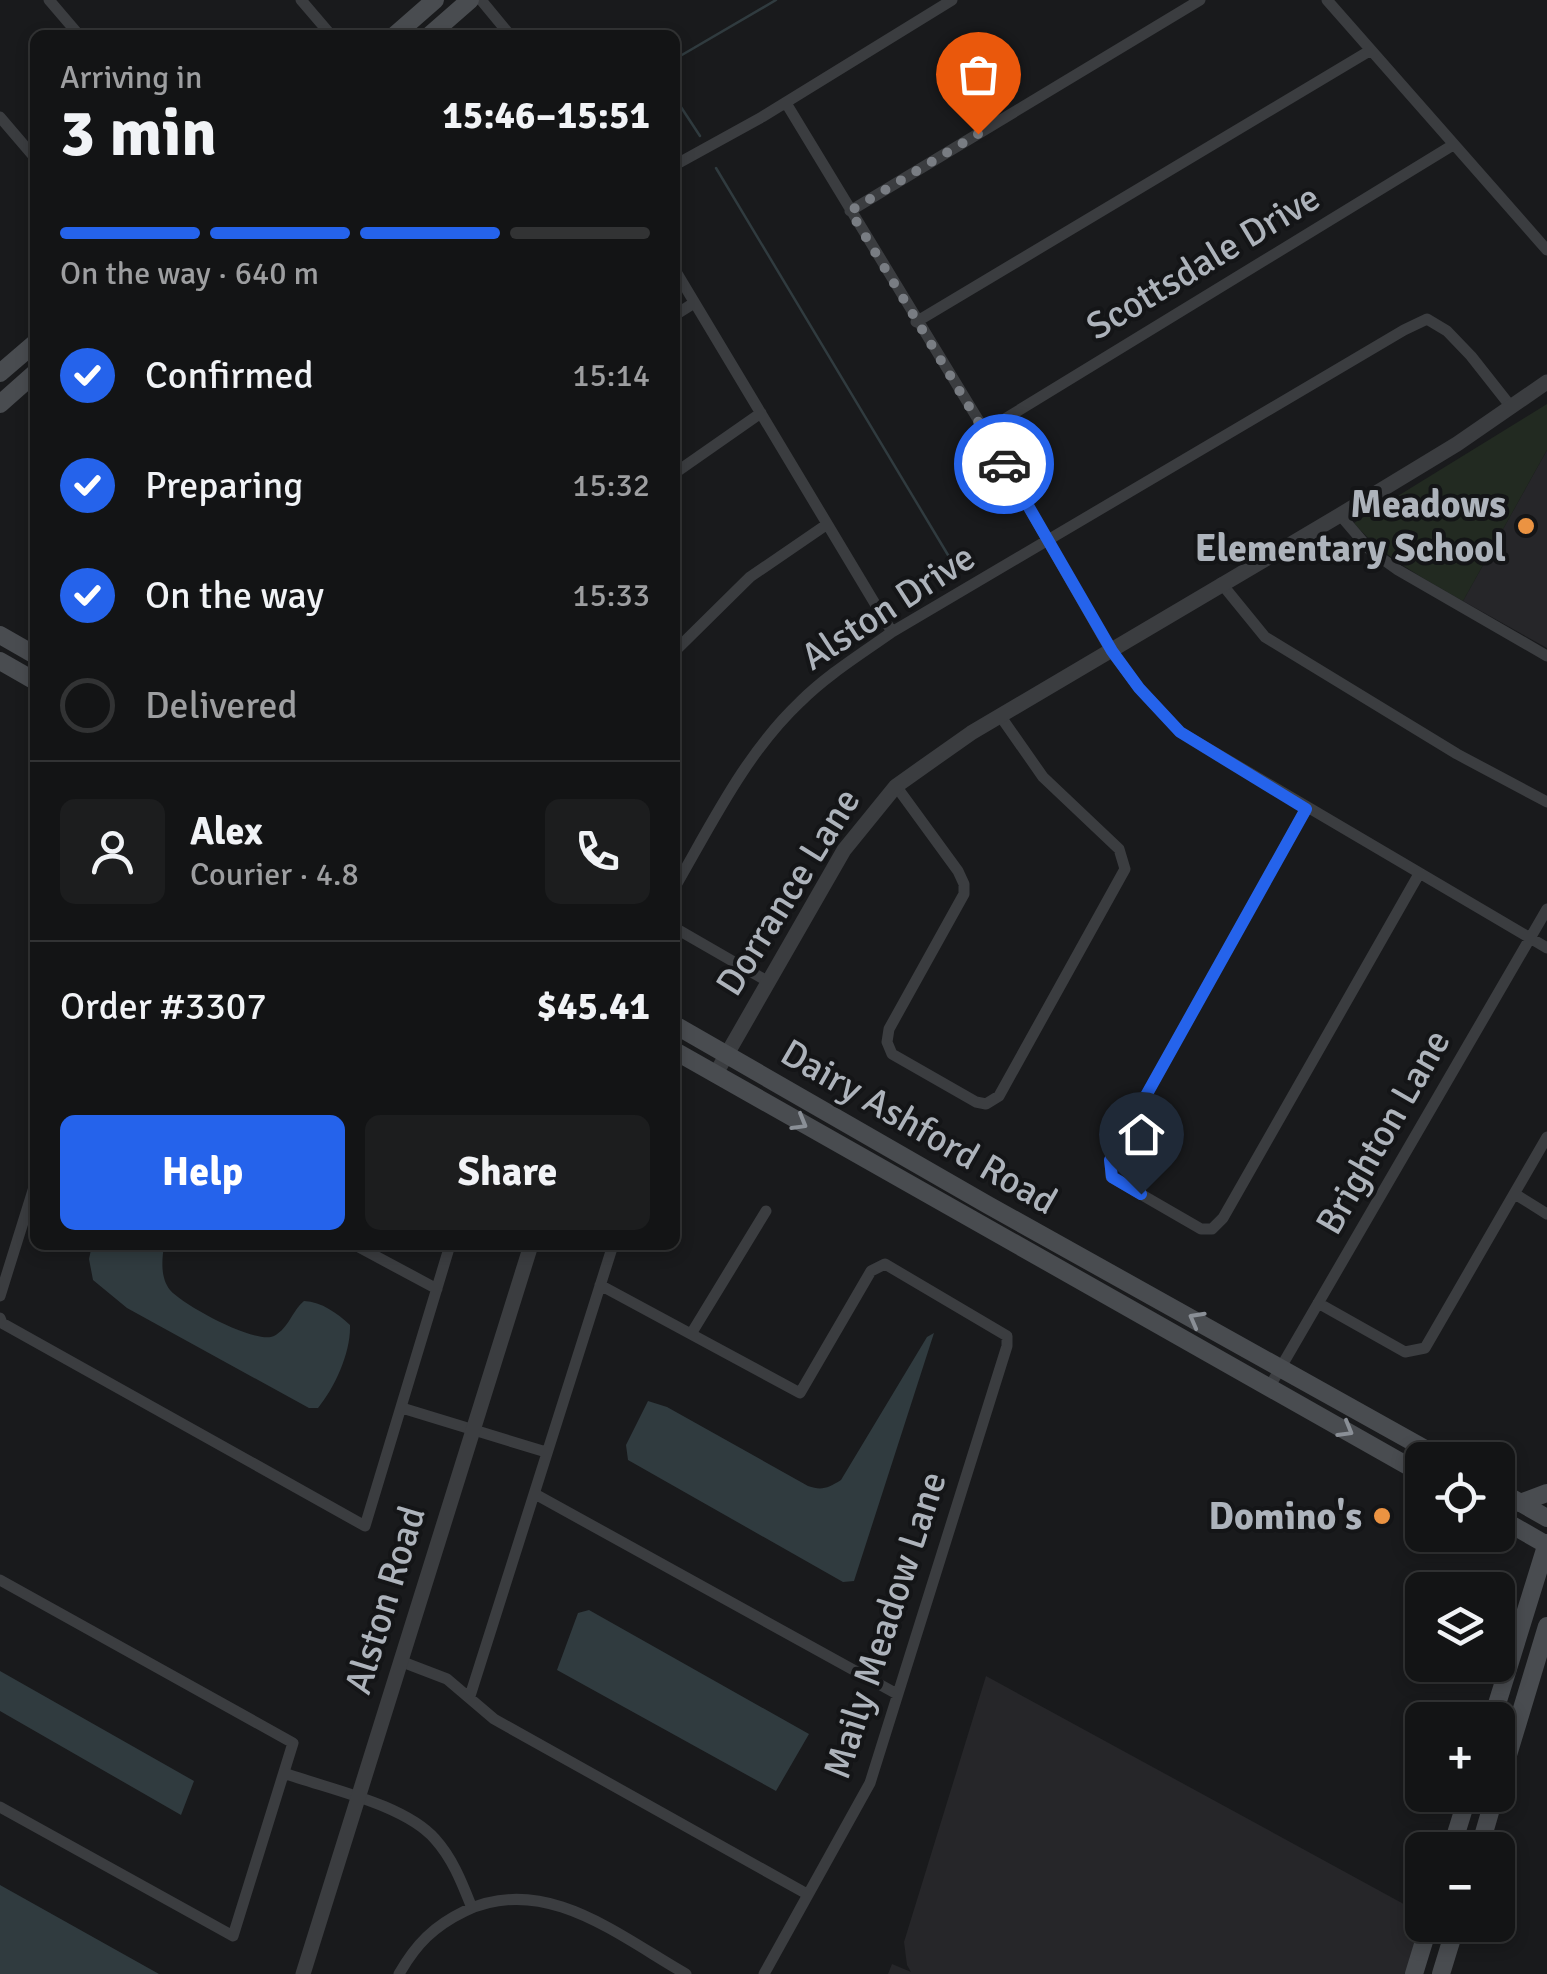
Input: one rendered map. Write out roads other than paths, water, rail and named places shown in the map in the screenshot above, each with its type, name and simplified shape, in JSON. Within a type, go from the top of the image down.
[{"type":"main road","points":[[401,30],[436,0]]},
{"type":"main road","points":[[436,30],[470,0]]},
{"type":"main road","points":[[0,373],[30,348]]},
{"type":"main road","points":[[0,404],[30,377]]},
{"type":"main road","points":[[30,652],[7,638],[1,662],[30,678]]},
{"type":"main road","name":"Dairy Ashford Road","points":[[680,1029],[988,1206],[1415,1442]]},
{"type":"main road","name":"Dairy Ashford Road","points":[[680,1054],[1405,1464]]},
{"type":"main road","points":[[978,1224],[988,1206]]},
{"type":"main road","points":[[1520,1502],[1547,1492]]},
{"type":"main road","points":[[1515,1499],[1547,1518]]},
{"type":"main road","points":[[1498,1702],[1547,1544],[1515,1526]]},
{"type":"main road","points":[[1515,1730],[1547,1626]]},
{"type":"main road","points":[[1414,1974],[1424,1942]]},
{"type":"main road","points":[[1441,1974],[1451,1942]]},
{"type":"street","points":[[49,0],[75,30]]},
{"type":"street","points":[[300,0],[326,30]]},
{"type":"street","points":[[482,0],[506,30]]},
{"type":"street","points":[[680,163],[952,0]]},
{"type":"street","points":[[850,211],[1200,0]]},
{"type":"street","points":[[1327,0],[1547,250]]},
{"type":"street","points":[[916,322],[1371,50]]},
{"type":"street","points":[[786,102],[985,431],[1112,651],[1139,688],[1180,732],[1547,948]]},
{"type":"street","points":[[0,117],[30,152]]},
{"type":"street","name":"Scottsdale Drive","points":[[985,431],[1454,145]]},
{"type":"street","points":[[680,279],[892,632]]},
{"type":"street","points":[[680,313],[694,303]]},
{"type":"street","name":"Alston Drive","points":[[680,878],[766,740],[799,702],[892,632],[1427,318],[1459,343],[1512,408]]},
{"type":"street","name":"Dorrance Lane","points":[[715,1074],[844,850],[896,786],[971,733],[1340,515],[1547,382]]},
{"type":"street","points":[[680,469],[760,413]]},
{"type":"street","points":[[1340,515],[1370,550],[1398,570],[1547,656]]},
{"type":"street","points":[[680,646],[750,577],[826,525]]},
{"type":"street","points":[[1221,583],[1265,637],[1457,754],[1547,802]]},
{"type":"street","points":[[896,786],[958,871],[964,894],[889,1028],[887,1042],[892,1054],[976,1102],[991,1103],[999,1096],[1122,878],[1125,859],[1043,777],[1001,717]]},
{"type":"street","points":[[1306,809],[1109,1165],[1112,1177],[1201,1229],[1212,1230],[1223,1218],[1419,874]]},
{"type":"street","name":"Brighton Lane","points":[[1270,1386],[1547,909]]},
{"type":"street","points":[[680,931],[767,981]]},
{"type":"street","points":[[1318,1302],[1405,1352],[1418,1351],[1432,1339],[1547,1137]]},
{"type":"street","points":[[1514,1194],[1547,1214]]},
{"type":"street","points":[[0,1296],[30,1200]]},
{"type":"street","points":[[600,1285],[691,1334],[766,1211]]},
{"type":"street","points":[[364,1250],[437,1289]]},
{"type":"street","points":[[1,1321],[365,1526],[449,1250]]},
{"type":"street","name":"Alston Road","points":[[303,1974],[528,1250]]},
{"type":"street","points":[[470,1696],[611,1250]]},
{"type":"street","name":"Maily Meadow Lane","points":[[691,1334],[800,1393],[871,1271],[885,1264],[1007,1336],[870,1783],[764,1974]]},
{"type":"street","points":[[402,1408],[546,1452]]},
{"type":"street","points":[[535,1494],[897,1694]]},
{"type":"street","points":[[0,1580],[293,1743],[234,1936],[0,1807]]},
{"type":"street","points":[[400,1661],[447,1679],[494,1720],[806,1894]]},
{"type":"street","points":[[284,1774],[398,1812],[433,1836],[456,1868],[472,1908]]},
{"type":"street","points":[[399,1974],[423,1938],[449,1919],[497,1899],[522,1896],[568,1907],[686,1974]]},
{"type":"waterway","points":[[680,56],[776,0]]},
{"type":"waterway","points":[[680,106],[700,136]]},
{"type":"waterway","points":[[716,168],[951,560]]},
{"type":"place","name":"Meadows Elementary School","points":[[1526,526]]},
{"type":"place","name":"Domino's","points":[[1382,1516]]}]
